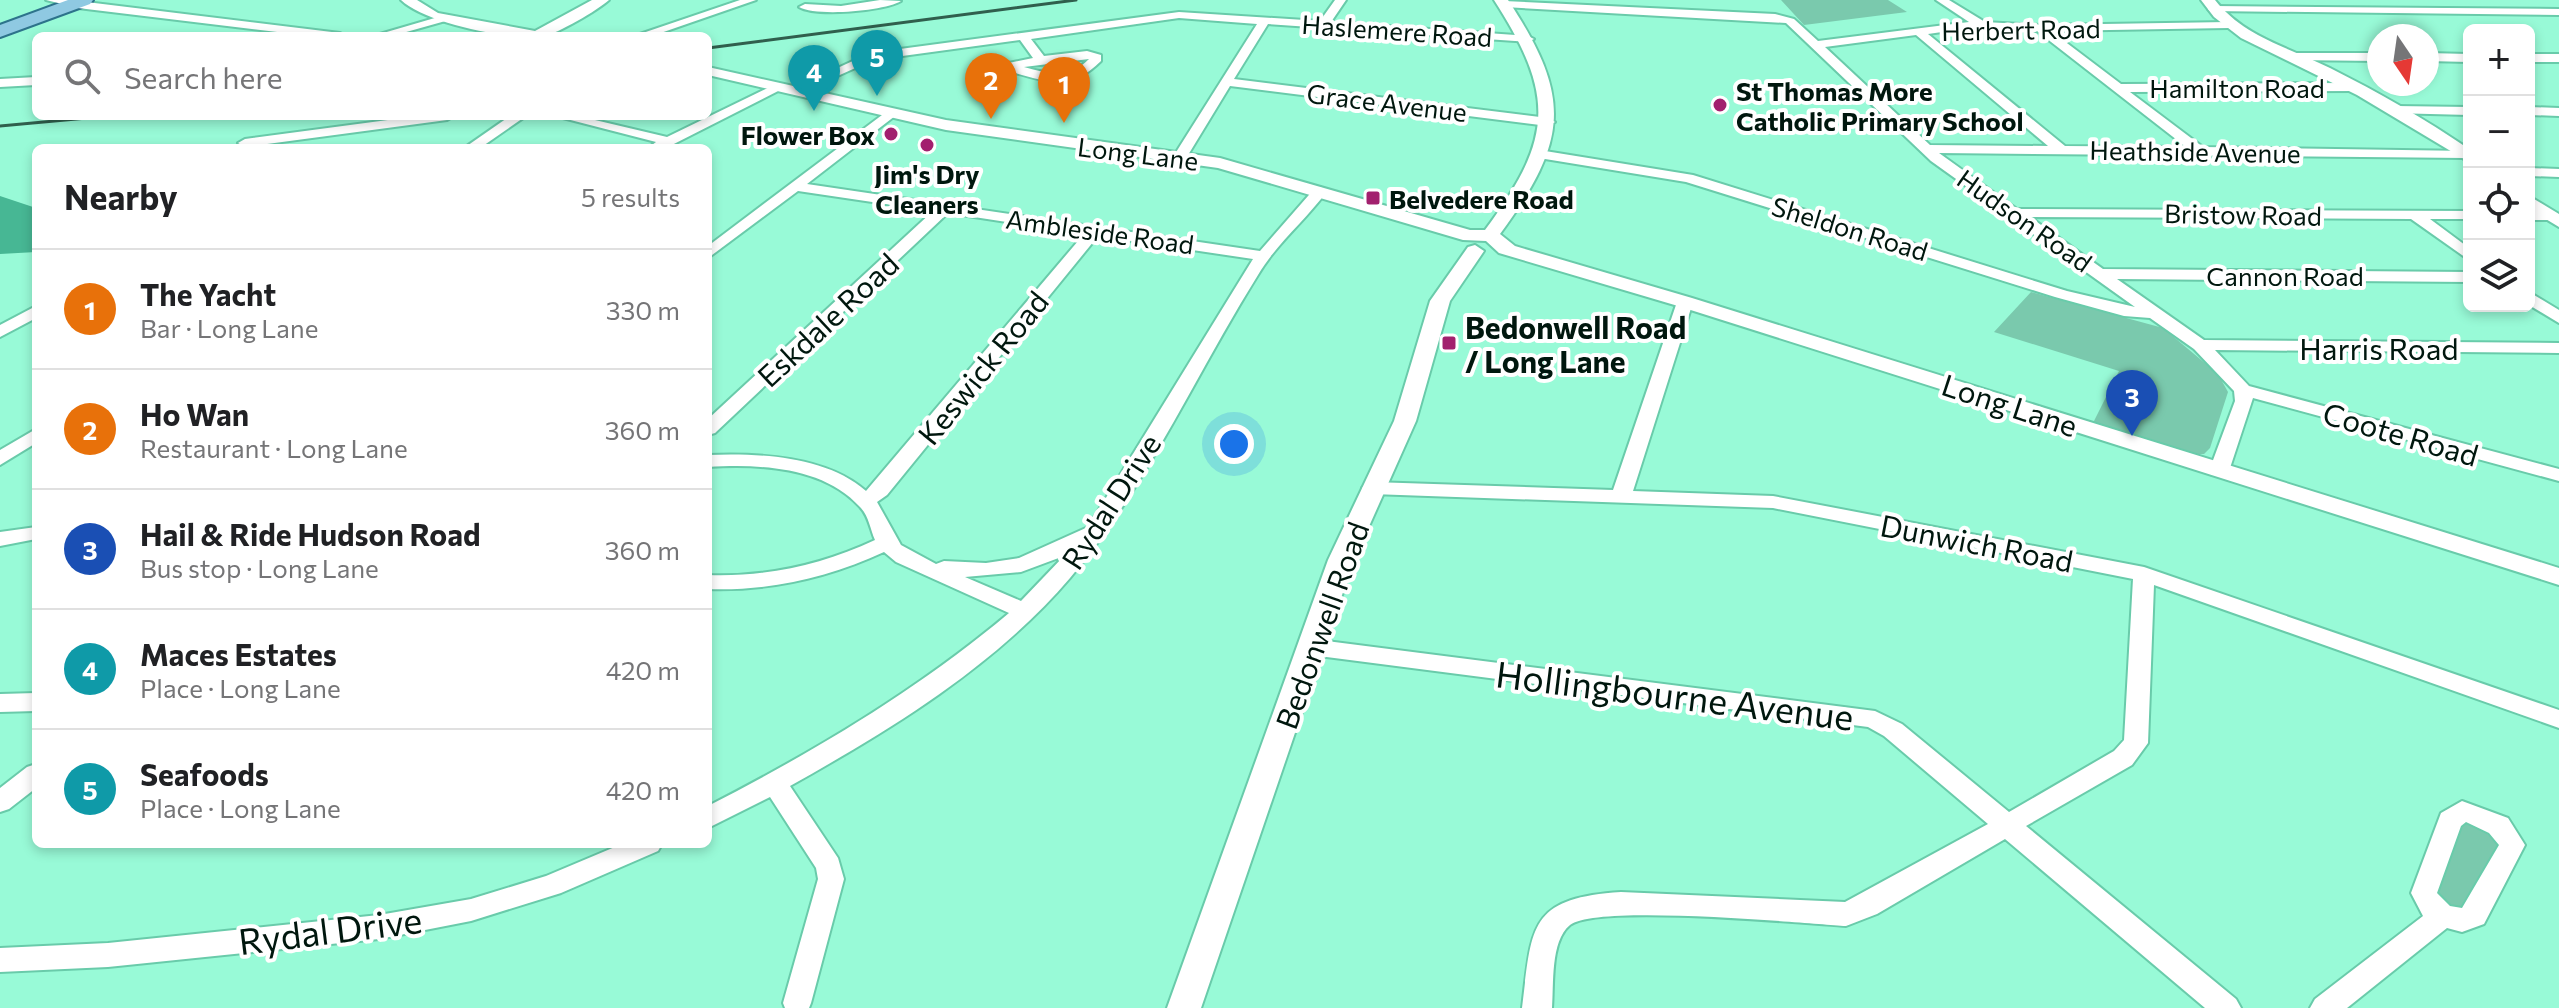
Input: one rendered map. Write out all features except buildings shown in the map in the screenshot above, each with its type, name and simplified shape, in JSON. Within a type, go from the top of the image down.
[{"type":"main road","points":[[0,31],[72,3]]},
{"type":"street","points":[[408,0],[427,14],[517,32]]},
{"type":"street","points":[[544,32],[602,0]]},
{"type":"street","points":[[652,32],[751,0]]},
{"type":"street","points":[[1323,25],[1341,0]]},
{"type":"street","points":[[1728,0],[1737,16]]},
{"type":"street","points":[[1941,0],[1982,25]]},
{"type":"street","points":[[2514,0],[2536,12]]},
{"type":"street","points":[[805,7],[841,9],[899,2]]},
{"type":"street","points":[[1478,241],[1527,183],[1548,122],[1544,75],[1528,39],[1503,2]]},
{"type":"street","name":"Hudson Road","points":[[1503,2],[1786,19],[1925,149],[2200,345],[2243,390]]},
{"type":"street","points":[[72,3],[308,32]]},
{"type":"street","points":[[2211,5],[2559,12]]},
{"type":"street","points":[[2211,5],[2228,25],[2354,87],[2463,152]]},
{"type":"street","name":"Haslemere Road","points":[[663,144],[788,88],[870,57],[1179,15],[1528,39]]},
{"type":"street","points":[[394,32],[445,18]]},
{"type":"street","points":[[1180,157],[1264,21]]},
{"type":"street","name":"Herbert Road","points":[[1815,45],[1982,25],[2040,28],[2228,25]]},
{"type":"street","points":[[2040,28],[2199,151]]},
{"type":"street","points":[[1919,32],[2061,150]]},
{"type":"street","points":[[1023,36],[1041,60]]},
{"type":"street","points":[[1087,55],[1097,58],[1080,75],[1056,79],[1008,67],[1041,60],[1087,55]]},
{"type":"street","points":[[2294,57],[2367,57]]},
{"type":"street","points":[[2439,57],[2463,58]]},
{"type":"street","points":[[2535,58],[2559,58]]},
{"type":"street","name":"Long Lane","points":[[712,72],[890,113],[1015,137],[1180,157],[1251,170],[1478,241],[1499,253],[1506,249],[1685,302],[2559,577]]},
{"type":"street","points":[[0,83],[32,81]]},
{"type":"street","name":"Grace Avenue","points":[[1227,82],[1548,122]]},
{"type":"street","name":"Hamilton Road","points":[[2120,88],[2354,87]]},
{"type":"street","points":[[2396,110],[2463,111]]},
{"type":"street","points":[[2535,111],[2559,112]]},
{"type":"street","points":[[712,250],[890,113]]},
{"type":"street","points":[[245,143],[417,120]]},
{"type":"street","points":[[477,144],[513,120]]},
{"type":"street","points":[[576,120],[658,144]]},
{"type":"street","points":[[322,144],[342,130]]},
{"type":"street","name":"Heathside Avenue","points":[[1925,149],[2463,155]]},
{"type":"street","name":"Sheldon Road","points":[[1539,154],[1688,178],[2061,294],[2124,311],[2157,313]]},
{"type":"street","points":[[2535,172],[2559,173]]},
{"type":"street","name":"Ambleside Road","points":[[794,186],[1263,256]]},
{"type":"street","name":"Rydal Drive","points":[[712,816],[775,784],[970,659],[1069,569],[1098,529],[1263,256],[1320,191]]},
{"type":"street","points":[[2535,205],[2554,219]]},
{"type":"street","name":"Eskdale Road","points":[[712,425],[945,208]]},
{"type":"street","name":"Bristow Road","points":[[2016,213],[2463,215]]},
{"type":"street","points":[[2415,215],[2463,251]]},
{"type":"street","name":"Keswick Road","points":[[866,500],[880,491],[1094,231]]},
{"type":"street","name":"Bedonwell Road","points":[[1184,1008],[1341,560],[1405,421],[1440,301],[1478,241]]},
{"type":"street","name":"Cannon Road","points":[[2102,274],[2463,277]]},
{"type":"street","points":[[2535,301],[2559,318]]},
{"type":"street","points":[[1621,496],[1685,302]]},
{"type":"street","points":[[0,332],[32,313]]},
{"type":"street","name":"Harris Road","points":[[2200,345],[2559,348]]},
{"type":"street","points":[[2219,471],[2244,401],[2243,390]]},
{"type":"street","name":"Coote Road","points":[[2243,390],[2559,475]]},
{"type":"street","points":[[0,459],[32,438]]},
{"type":"street","points":[[712,461],[771,461],[835,479],[866,500],[876,514],[885,544],[903,557],[1025,612]]},
{"type":"street","name":"Dunwich Road","points":[[1372,488],[1773,502],[2144,574],[2559,719]]},
{"type":"street","points":[[928,566],[974,572],[1024,566],[1060,551],[1098,529]]},
{"type":"street","points":[[0,539],[32,534]]},
{"type":"street","points":[[712,582],[765,582],[805,575],[846,563],[885,544]]},
{"type":"street","points":[[1537,1008],[1548,927],[1564,913],[1586,904],[1846,914],[1867,906],[2123,758],[2136,743],[2144,574]]},
{"type":"street","name":"Hollingbourne Avenue","points":[[1311,647],[1875,720],[1893,730],[2226,1008]]},
{"type":"street","points":[[0,703],[32,702]]},
{"type":"street","points":[[0,802],[32,777]]},
{"type":"street","points":[[775,784],[829,866],[831,879],[797,1003]]},
{"type":"street","name":"Rydal Drive","points":[[0,960],[108,955],[379,927],[456,913],[552,885],[640,848]]},
{"type":"street","points":[[2325,1008],[2443,916]]},
{"type":"green space","points":[[1781,0],[1888,0],[1907,12],[1804,25]]},
{"type":"green space","points":[[0,196],[32,207],[32,252],[0,254]]},
{"type":"green space","points":[[2031,292],[2163,328],[2218,374],[2228,392],[2210,448],[2204,454],[2191,454],[2093,423],[2119,371],[1994,332]]},
{"type":"green space","points":[[2460,822],[2480,822],[2500,841],[2463,911],[2432,899]]},
{"type":"railway","points":[[712,47],[1076,0]]},
{"type":"railway","points":[[0,126],[65,120]]},
{"type":"place","name":"Seafoods","points":[[877,96]]},
{"type":"place","name":"St Thomas More Catholic Primary School","points":[[1720,105]]},
{"type":"place","name":"Maces Estates","points":[[814,111]]},
{"type":"place","name":"Ho Wan","points":[[991,119]]},
{"type":"place","name":"The Yacht","points":[[1064,123]]},
{"type":"place","name":"Flower Box","points":[[891,134]]},
{"type":"place","name":"Jim's Dry Cleaners","points":[[927,145]]},
{"type":"place","name":"Belvedere Road","points":[[1373,198]]},
{"type":"place","name":"Bedonwell Road / Long Lane","points":[[1449,343]]},
{"type":"place","name":"Hail & Ride Hudson Road","points":[[2132,436]]}]
